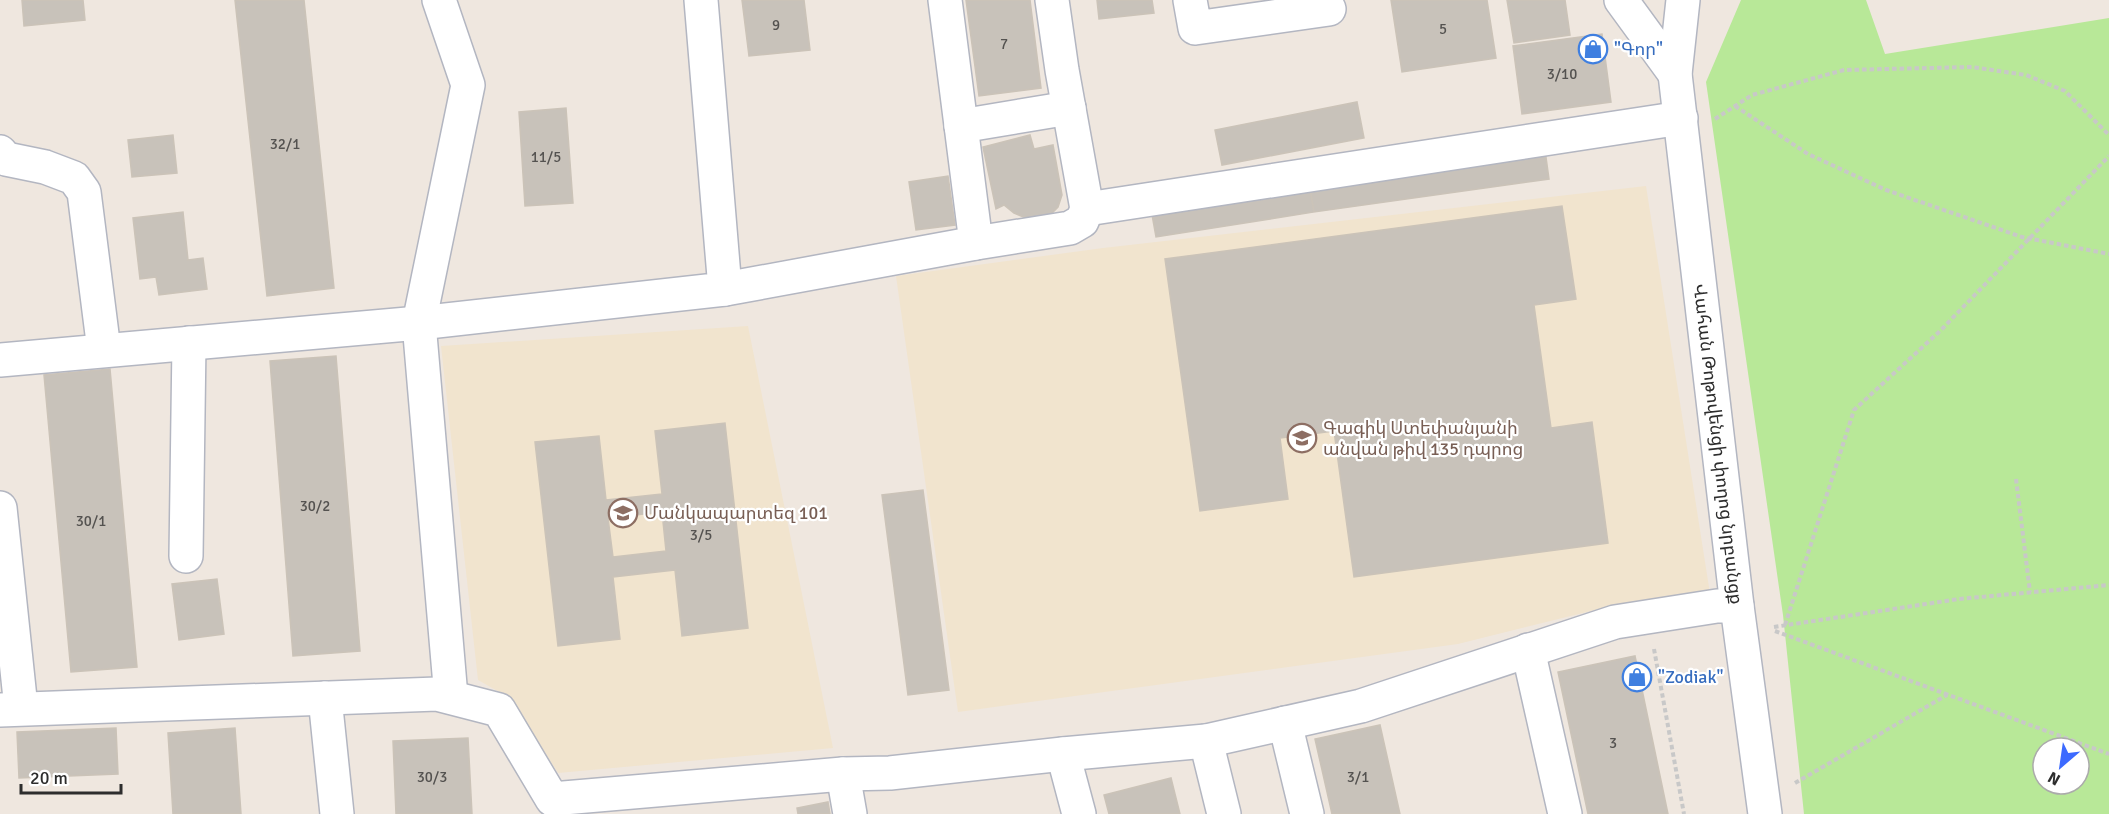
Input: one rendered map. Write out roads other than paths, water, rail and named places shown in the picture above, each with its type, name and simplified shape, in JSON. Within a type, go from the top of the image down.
[{"type":"street","points":[[439,0],[468,85],[419,323],[451,697]]},
{"type":"street","points":[[701,0],[725,289]]},
{"type":"street","points":[[945,0],[976,243]]},
{"type":"street","points":[[0,360],[419,323],[725,289],[1070,228],[1082,221],[1087,208],[1068,108],[1052,0]]},
{"type":"street","points":[[1190,0],[1195,28],[1329,9]]},
{"type":"street","name":"Վահան Թոթովենցի փողոց նրբանցք","points":[[1621,0],[1675,74],[1695,120],[1737,606],[1765,814]]},
{"type":"street","name":"Վահան Թոթովենցի փողոց նրբանցք","points":[[1675,74],[1683,0]]},
{"type":"street","points":[[961,126],[1068,108]]},
{"type":"street","points":[[1087,208],[1695,120]]},
{"type":"street","points":[[0,152],[6,159],[45,167],[75,178],[84,192],[104,350]]},
{"type":"street","points":[[186,556],[189,343]]},
{"type":"street","points":[[0,508],[11,709],[437,694],[499,710],[552,806],[843,774],[890,773],[1206,741],[1361,706],[1615,622],[1717,606],[1737,606]]},
{"type":"street","points":[[1528,650],[1565,814]]},
{"type":"street","points":[[325,698],[338,814]]},
{"type":"street","points":[[1285,723],[1307,814]]},
{"type":"street","points":[[1206,741],[1224,814]]},
{"type":"street","points":[[1063,754],[1079,814]]},
{"type":"street","points":[[843,774],[850,814]]},
{"type":"place","name":"\"Գոր\"","points":[[1593,49]]},
{"type":"place","name":"Գագիկ Ստեփանյանի անվան թիվ 135 դպրոց","points":[[1302,438]]},
{"type":"place","name":"Մանկապարտեզ 101","points":[[623,513]]},
{"type":"place","name":"\"Zodiak\"","points":[[1637,677]]}]
